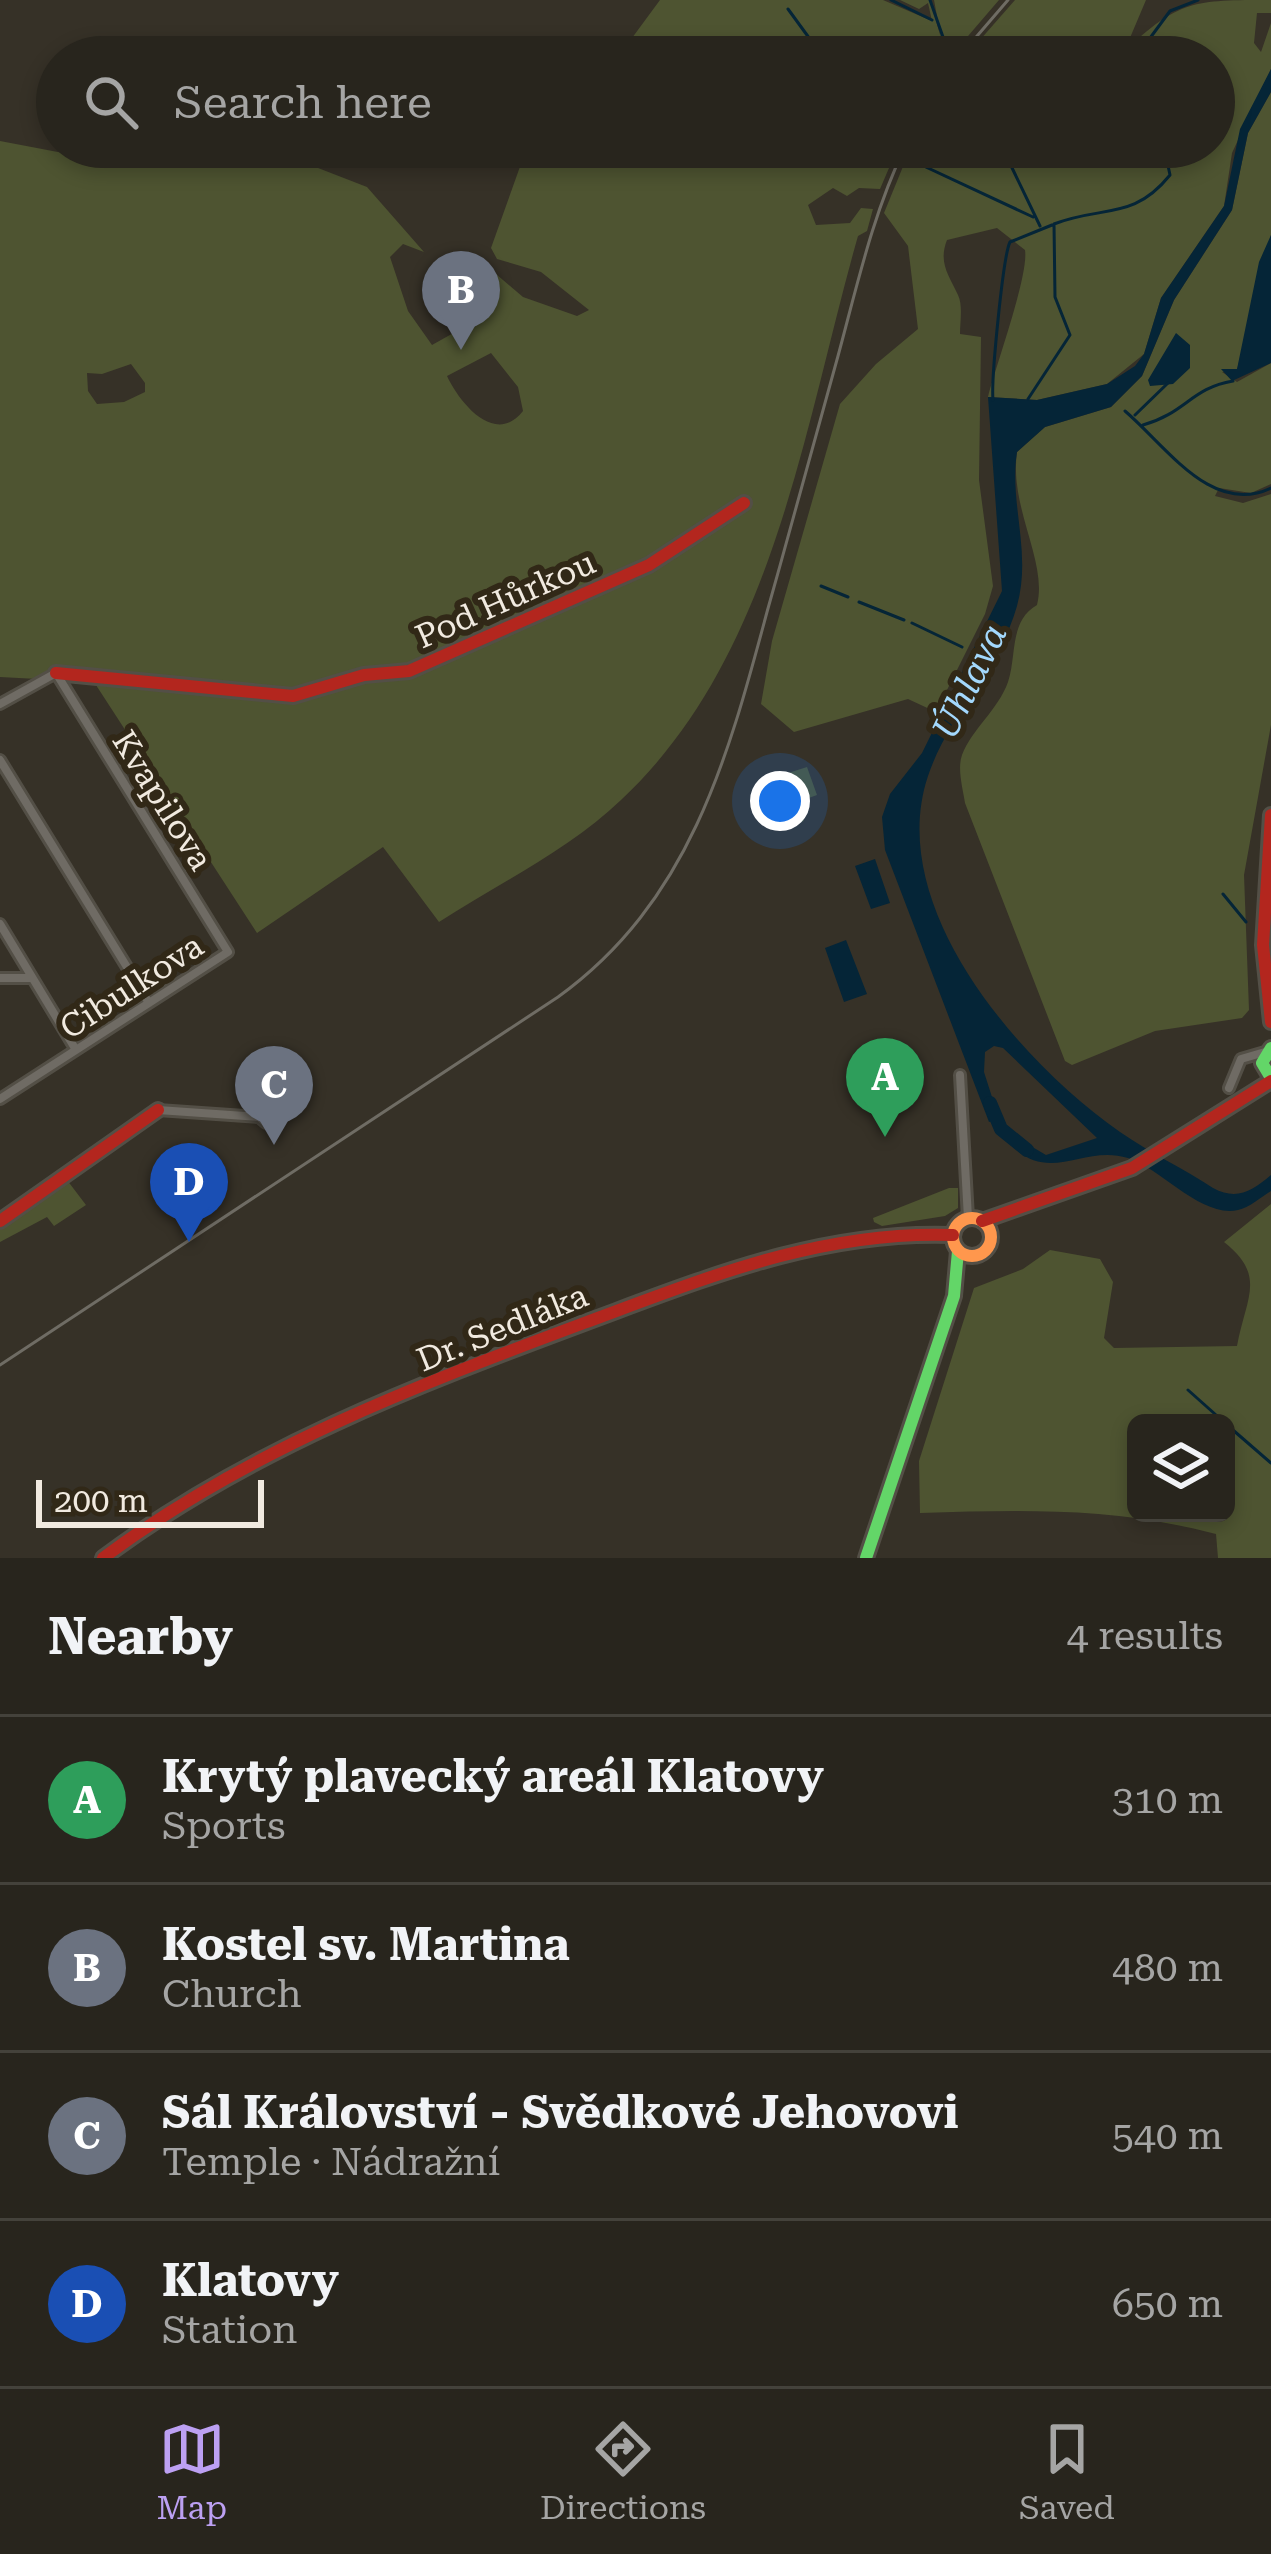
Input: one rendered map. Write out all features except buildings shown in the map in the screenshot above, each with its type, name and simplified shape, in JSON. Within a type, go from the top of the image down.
[{"type":"street","name":"Pod Hůrkou","points":[[56,673],[251,696],[293,695],[364,675],[409,671],[649,565],[743,503]]},
{"type":"street","points":[[0,704],[56,673]]},
{"type":"street","name":"Kvapilova","points":[[56,673],[228,952]]},
{"type":"street","points":[[0,760],[149,1004]]},
{"type":"street","points":[[1271,815],[1263,945],[1271,1022]]},
{"type":"street","points":[[0,924],[76,1050]]},
{"type":"street","name":"Cibulkova","points":[[0,1099],[228,952]]},
{"type":"street","points":[[0,977],[32,978]]},
{"type":"street","points":[[954,1296],[958,1251],[953,1234],[975,1219],[1022,1209],[1106,1179],[1193,1134],[1265,1066],[1245,1058],[1229,1088]]},
{"type":"street","points":[[960,1075],[975,1219],[991,1236]]},
{"type":"street","points":[[0,1221],[158,1110],[259,1117],[266,1123]]},
{"type":"street","points":[[866,1558],[954,1296],[975,1256],[1022,1209]]},
{"type":"street","name":"Dr. Sedláka","points":[[104,1558],[137,1531],[292,1443],[517,1348],[795,1251],[910,1231],[953,1234]]},
{"type":"street","points":[[958,1251],[975,1256]]},
{"type":"green space","points":[[660,0],[883,0],[932,21],[928,3],[919,9],[900,0],[930,0],[940,36],[633,36]]},
{"type":"green space","points":[[934,0],[999,0],[968,36],[941,36]]},
{"type":"green space","points":[[1015,0],[1146,0],[1131,36],[983,36]]},
{"type":"green space","points":[[1271,0],[1271,13],[1257,13],[1254,43],[1261,52],[1271,23],[1271,69],[1235,147],[1235,36],[1143,36],[1189,6]]},
{"type":"green space","points":[[1271,92],[1271,235],[1237,370],[1222,372],[1237,382],[1271,363],[1271,484],[1251,493],[1219,488],[1215,496],[1243,503],[1271,494],[1271,725],[1244,875],[1249,1010],[1242,1018],[1155,1031],[1072,1065],[1065,1061],[965,803],[960,773],[966,746],[1008,682],[1022,620],[1037,605],[1037,571],[1018,493],[1017,452],[1045,427],[1111,407],[1142,376],[1174,300],[1232,210],[1248,133]]},
{"type":"green space","points":[[0,141],[36,148],[36,168],[318,168],[367,187],[424,252],[403,244],[390,257],[408,311],[432,345],[473,322],[446,299],[444,289],[471,289],[496,274],[523,297],[577,316],[589,310],[541,272],[497,259],[491,248],[520,168],[889,168],[880,189],[859,188],[847,196],[833,188],[808,205],[816,225],[850,223],[861,208],[873,209],[867,231],[858,236],[799,462],[749,610],[715,679],[673,743],[621,800],[557,850],[439,922],[383,847],[257,933],[94,682],[0,677]],"holes":[[[491,353],[518,387],[523,411],[512,421],[490,423],[469,408],[447,376]],[[131,364],[145,383],[145,392],[124,402],[97,404],[88,391],[87,373],[102,374]]]},
{"type":"green space","points":[[902,168],[1230,168],[1224,206],[1161,298],[1144,354],[1107,384],[1037,400],[988,397],[1017,299],[1025,250],[997,228],[947,240],[944,262],[960,299],[960,334],[981,337],[979,480],[993,586],[985,614],[936,712],[908,699],[794,732],[761,704],[772,641],[840,404],[876,364],[918,329],[908,246],[884,213]]},
{"type":"green space","points":[[807,767],[817,795],[798,802],[804,821],[786,827],[777,800],[795,794],[788,773]]},
{"type":"green space","points":[[67,1180],[86,1205],[54,1226],[47,1217],[0,1242],[0,1229]]},
{"type":"green space","points":[[958,1188],[958,1208],[945,1216],[882,1226],[874,1222],[873,1218]]},
{"type":"green space","points":[[1271,1204],[1271,1558],[1218,1558],[1216,1534],[1160,1522],[1235,1522],[1235,1414],[1127,1414],[1127,1517],[1033,1511],[920,1513],[919,1461],[974,1288],[1023,1269],[1050,1250],[1100,1259],[1113,1282],[1104,1338],[1114,1348],[1237,1346],[1250,1288],[1237,1254],[1224,1242]]},
{"type":"water","name":"Úhlava","points":[[1271,69],[1271,92],[1248,133],[1232,210],[1174,300],[1142,376],[1111,407],[1045,427],[1017,452],[1022,566],[1017,606],[999,650],[937,754],[928,776],[920,826],[925,877],[943,928],[970,977],[1042,1065],[1120,1132],[1213,1188],[1230,1194],[1244,1192],[1271,1175],[1271,1191],[1242,1209],[1224,1211],[1196,1200],[1128,1158],[1097,1156],[1054,1163],[1026,1157],[1012,1146],[1017,1138],[1046,1155],[1097,1138],[1003,1048],[994,1046],[985,1052],[984,1072],[999,1119],[989,1122],[885,850],[882,817],[890,794],[922,753],[1002,591],[988,397],[1037,400],[1107,384],[1135,366],[1144,354],[1161,298],[1224,206],[1240,129]]},
{"type":"water","points":[[1271,235],[1271,363],[1232,381],[1221,369],[1237,369],[1259,262]]},
{"type":"water","points":[[1176,333],[1190,345],[1190,368],[1173,384],[1150,386],[1148,380]]},
{"type":"water","points":[[875,859],[890,903],[871,909],[855,866]]},
{"type":"water","points":[[846,940],[867,994],[844,1002],[825,948]]},
{"type":"waterway","points":[[891,0],[932,20]]},
{"type":"waterway","points":[[930,0],[943,36]]},
{"type":"waterway","points":[[1152,36],[1170,11],[1198,0]]},
{"type":"waterway","points":[[788,9],[808,36]]},
{"type":"waterway","points":[[928,168],[1033,217]]},
{"type":"waterway","points":[[1012,168],[1040,226]]},
{"type":"waterway","points":[[1028,399],[1070,335],[1055,297],[1054,224],[1130,206],[1156,190],[1170,175],[1168,168]]},
{"type":"waterway","points":[[993,400],[998,319],[1010,242],[1052,225]]},
{"type":"waterway","points":[[1143,425],[1207,389],[1233,381]]},
{"type":"waterway","points":[[1135,415],[1168,383]]},
{"type":"waterway","points":[[1125,411],[1210,486],[1250,494],[1271,488]]},
{"type":"waterway","points":[[821,586],[848,597]]},
{"type":"waterway","points":[[859,602],[904,620]]},
{"type":"waterway","name":"Úhlava","points":[[912,623],[962,647]]},
{"type":"waterway","points":[[1223,894],[1246,922]]},
{"type":"waterway","points":[[990,1103],[1001,1129],[1027,1150]]},
{"type":"waterway","points":[[1188,1390],[1215,1414]]},
{"type":"waterway","points":[[1235,1432],[1271,1463]]},
{"type":"railway","points":[[977,36],[1008,0]]},
{"type":"railway","points":[[0,1365],[558,997],[603,959],[640,918],[697,825],[736,722],[867,250],[896,168]]},
{"type":"traffic: fast","points":[[1271,1048],[1262,1063],[1271,1078]]},
{"type":"traffic: fast","points":[[866,1558],[954,1296],[958,1251]]},
{"type":"traffic: slow","points":[[972,1218],[986,1223],[991,1237],[986,1251],[972,1256],[958,1251],[953,1237],[958,1223],[972,1218]]},
{"type":"traffic: jam","points":[[56,673],[293,696],[364,675],[409,671],[649,565],[744,503]]},
{"type":"traffic: jam","points":[[1271,815],[1263,945],[1271,1022]]},
{"type":"traffic: jam","points":[[982,1221],[1132,1168],[1271,1081]]},
{"type":"traffic: jam","points":[[0,1221],[158,1110]]},
{"type":"traffic: jam","points":[[103,1558],[159,1519],[275,1452],[396,1396],[521,1347],[765,1260],[857,1240],[953,1235]]},
{"type":"place","name":"Kostel sv. Martina","points":[[461,350]]},
{"type":"place","name":"Krytý plavecký areál Klatovy","points":[[885,1137]]},
{"type":"place","name":"Sál Království - Svědkové Jehovovi","points":[[274,1145]]},
{"type":"place","name":"Klatovy","points":[[189,1242]]}]
